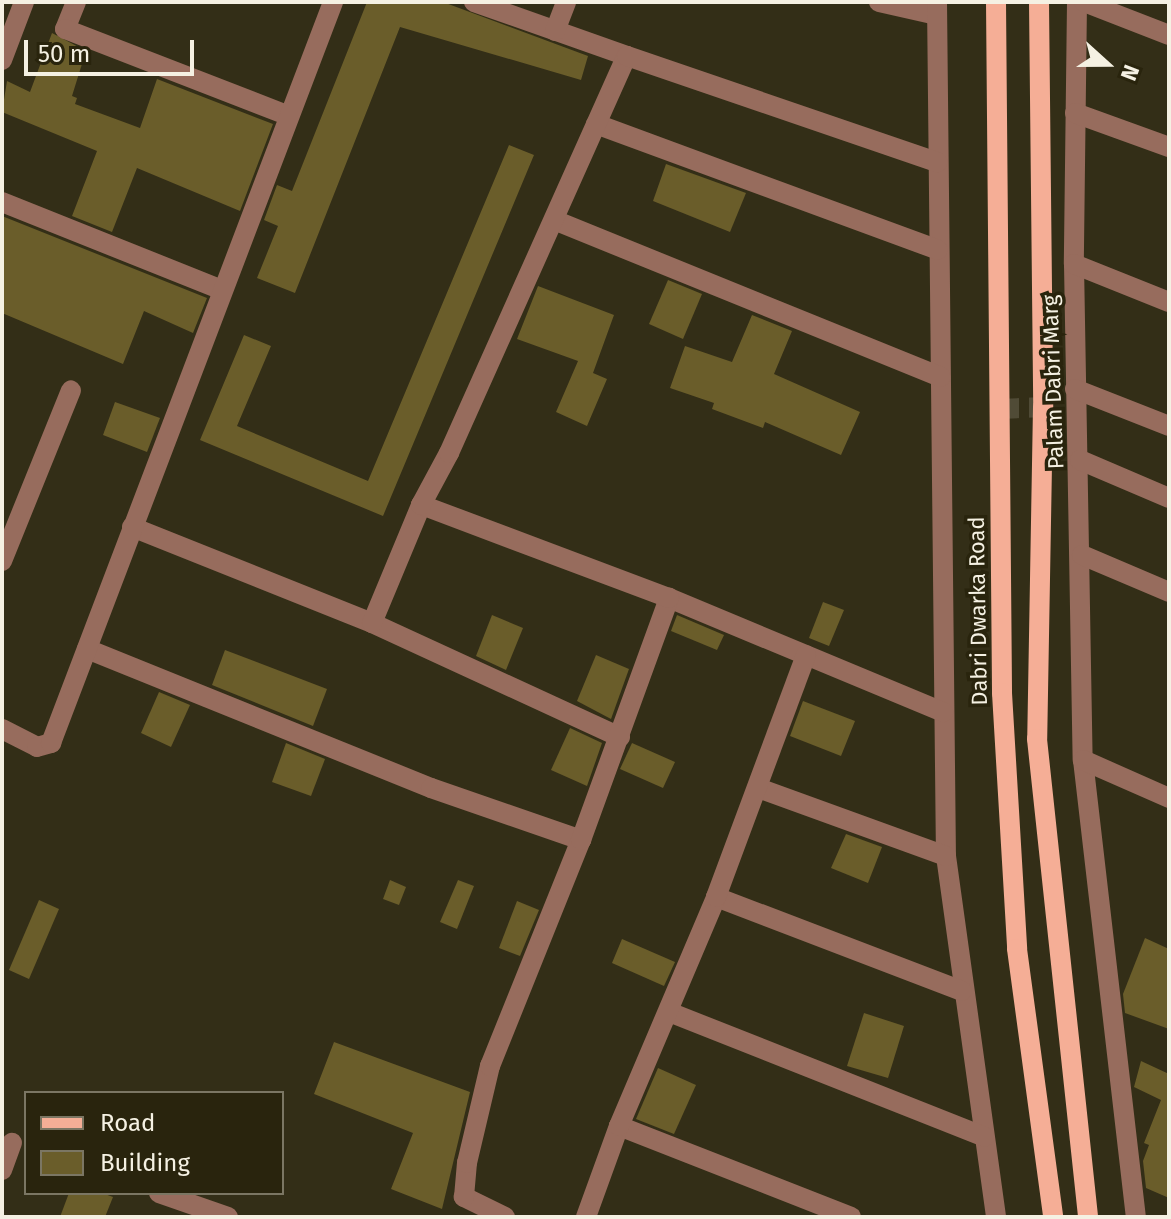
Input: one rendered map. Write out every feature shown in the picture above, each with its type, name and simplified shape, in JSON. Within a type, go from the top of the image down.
[{"type":"main road","name":"Dabri Dwarka Road","points":[[996,2],[1002,693],[1017,949],[1053,1217]]},
{"type":"main road","points":[[1039,2],[1043,407],[1037,739],[1088,1217]]},
{"type":"street","points":[[2,60],[24,2]]},
{"type":"street","points":[[76,2],[65,29],[289,116]]},
{"type":"street","points":[[2,729],[47,748],[333,2]]},
{"type":"street","points":[[555,31],[566,2]]},
{"type":"street","points":[[879,2],[937,9],[946,856],[962,991],[996,1217]]},
{"type":"street","name":"Palam Dabri Marg","points":[[1077,2],[1074,264],[1075,389],[1082,555],[1083,760],[1136,1217]]},
{"type":"street","points":[[1084,2],[1169,35]]},
{"type":"street","points":[[482,3],[937,162]]},
{"type":"street","points":[[372,623],[421,505],[627,56]]},
{"type":"street","points":[[1075,113],[1169,147]]},
{"type":"street","points":[[596,124],[938,250]]},
{"type":"street","points":[[2,202],[222,290]]},
{"type":"street","points":[[554,220],[940,377]]},
{"type":"street","points":[[1074,264],[1169,302]]},
{"type":"street","points":[[1075,389],[1169,426]]},
{"type":"street","points":[[2,561],[71,390]]},
{"type":"street","points":[[1080,460],[1169,498]]},
{"type":"street","points":[[421,505],[669,598],[943,712]]},
{"type":"street","points":[[132,527],[372,623],[620,737]]},
{"type":"street","points":[[1082,555],[1169,592]]},
{"type":"street","points":[[505,1217],[464,1197],[467,1163],[490,1066],[581,840],[669,598]]},
{"type":"street","points":[[87,649],[431,788],[581,840]]},
{"type":"street","points":[[586,1217],[619,1126],[716,897],[806,655]]},
{"type":"street","points":[[1083,760],[1169,798]]},
{"type":"street","points":[[758,788],[946,856]]},
{"type":"street","points":[[716,897],[962,991]]},
{"type":"street","points":[[669,1012],[984,1137]]},
{"type":"street","points":[[619,1126],[851,1217]]},
{"type":"street","points":[[2,1170],[13,1143]]},
{"type":"street","points":[[165,1195],[228,1217]]},
{"type":"building","points":[[367,2],[443,2],[588,56],[581,80],[400,27],[295,293],[257,278],[278,226],[264,220],[277,185],[292,191]]},
{"type":"building","points":[[52,33],[86,51],[72,96],[77,98],[75,104],[140,128],[157,79],[273,124],[240,211],[137,168],[112,232],[72,216],[97,151],[2,112],[7,81],[30,92]]},
{"type":"building","points":[[509,145],[534,155],[383,516],[200,440],[244,335],[271,346],[237,426],[368,481]]},
{"type":"building","points":[[666,164],[746,193],[730,232],[653,201]]},
{"type":"building","points":[[2,216],[207,298],[193,333],[144,311],[123,364],[2,313]]},
{"type":"building","points":[[668,280],[702,294],[683,339],[649,324]]},
{"type":"building","points":[[538,286],[614,315],[593,373],[607,379],[587,426],[556,412],[578,361],[517,339]]},
{"type":"building","points":[[752,315],[792,331],[774,374],[860,412],[841,455],[765,422],[763,428],[712,409],[714,403],[670,388],[685,346],[732,362]]},
{"type":"building","points":[[115,402],[160,418],[147,452],[103,435]]},
{"type":"building","points":[[823,602],[844,610],[829,646],[809,638]]},
{"type":"building","points":[[492,615],[523,628],[506,670],[476,656]]},
{"type":"building","points":[[677,615],[724,635],[717,650],[671,631]]},
{"type":"building","points":[[225,650],[327,689],[313,726],[212,685]]},
{"type":"building","points":[[596,655],[629,669],[611,719],[577,701]]},
{"type":"building","points":[[159,692],[190,705],[171,747],[141,733]]},
{"type":"building","points":[[803,701],[855,721],[841,756],[790,736]]},
{"type":"building","points":[[570,728],[602,743],[587,786],[551,770]]},
{"type":"building","points":[[286,743],[325,759],[311,796],[272,782]]},
{"type":"building","points":[[632,743],[675,762],[663,788],[620,769]]},
{"type":"building","points":[[846,834],[882,847],[868,883],[831,868]]},
{"type":"building","points":[[390,880],[406,887],[399,905],[383,899]]},
{"type":"building","points":[[458,880],[474,886],[457,929],[440,922]]},
{"type":"building","points":[[39,900],[59,909],[29,979],[9,970]]},
{"type":"building","points":[[517,901],[539,910],[520,956],[499,948]]},
{"type":"building","points":[[1145,938],[1169,949],[1169,1029],[1125,1013],[1123,994]]},
{"type":"building","points":[[622,939],[675,962],[664,986],[612,963]]},
{"type":"building","points":[[864,1013],[904,1026],[888,1078],[847,1066]]},
{"type":"building","points":[[334,1042],[470,1092],[442,1209],[391,1189],[413,1133],[314,1094]]},
{"type":"building","points":[[1141,1061],[1169,1074],[1169,1198],[1146,1188],[1143,1161],[1149,1145],[1144,1143],[1161,1100],[1134,1087]]},
{"type":"building","points":[[658,1068],[696,1085],[674,1134],[636,1119]]},
{"type":"building","points":[[68,1195],[113,1197],[105,1217],[60,1217]]},
{"type":"tunnel","points":[[999,409],[1043,407]]}]
